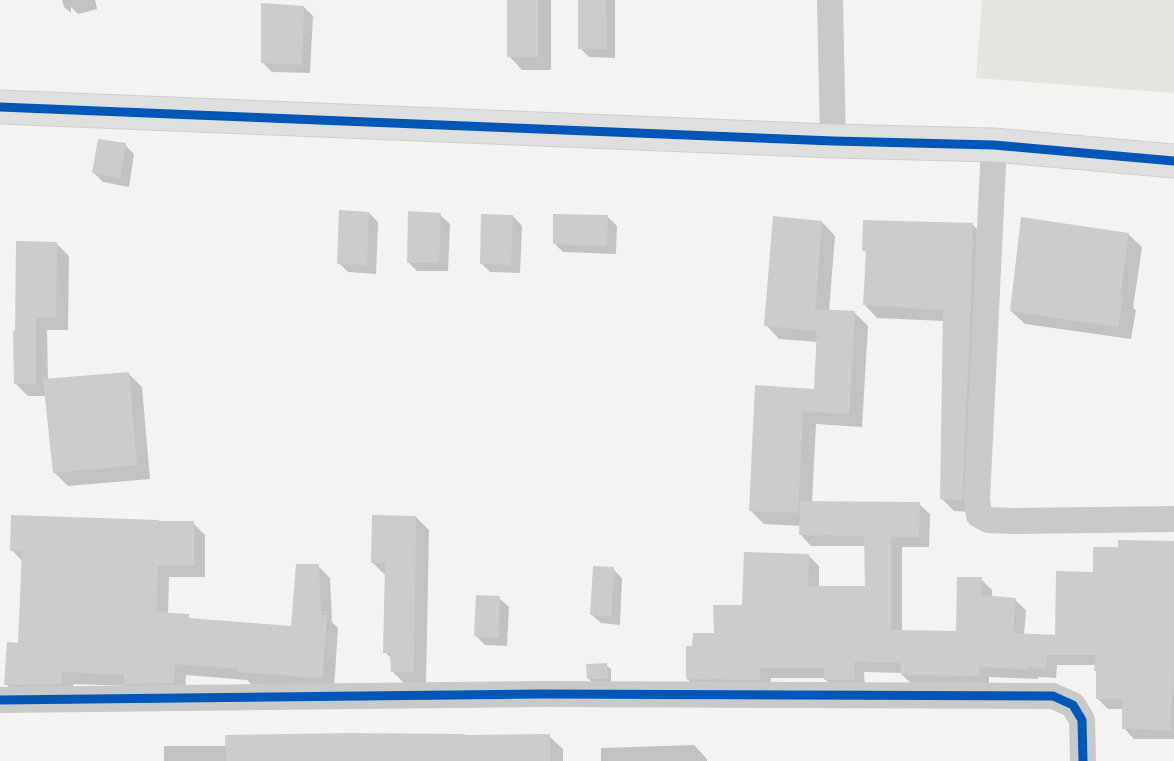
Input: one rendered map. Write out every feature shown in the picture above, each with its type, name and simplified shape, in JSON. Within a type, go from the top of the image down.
[{"type":"street","points":[[830,0],[833,141]]},
{"type":"street","points":[[0,107],[833,141],[994,145],[1174,161]]},
{"type":"street","points":[[994,145],[977,500],[979,515],[988,520],[1014,521],[1174,519]]},
{"type":"street","points":[[0,700],[530,694],[1053,696],[1074,705],[1082,720],[1083,761]]},
{"type":"shaded area","points":[[982,0],[1174,0],[1174,93],[976,78]]},
{"type":"building","points":[[507,0],[538,0],[538,57],[507,57]]},
{"type":"building","points":[[578,0],[606,0],[607,49],[578,49]]},
{"type":"building","points":[[261,3],[304,6],[302,65],[261,63]]},
{"type":"building","points":[[98,139],[126,143],[120,178],[92,173]]},
{"type":"building","points":[[339,210],[369,212],[367,265],[337,264]]},
{"type":"building","points":[[408,211],[441,213],[439,262],[407,263]]},
{"type":"building","points":[[481,214],[513,215],[511,265],[480,264]]},
{"type":"building","points":[[553,214],[608,215],[607,246],[553,244]]},
{"type":"building","points":[[773,216],[822,221],[815,309],[855,311],[849,414],[803,411],[798,513],[749,511],[755,385],[814,389],[817,331],[764,326]]},
{"type":"building","points":[[1021,217],[1129,233],[1118,327],[1010,311]]},
{"type":"building","points":[[863,220],[973,223],[962,500],[940,499],[943,310],[863,305],[866,251],[862,251]]},
{"type":"building","points":[[16,241],[57,242],[56,318],[36,318],[36,384],[14,384]]},
{"type":"building","points":[[129,372],[137,465],[53,473],[43,379]]},
{"type":"building","points":[[800,501],[920,502],[919,537],[891,537],[891,630],[956,631],[957,577],[982,577],[981,595],[1016,598],[1013,633],[1055,635],[1056,571],[1093,572],[1093,547],[1118,547],[1118,540],[1174,541],[1174,669],[1170,730],[1122,729],[1122,699],[1096,699],[1096,671],[1094,671],[1096,655],[1047,655],[1046,668],[979,667],[979,676],[901,675],[901,663],[854,662],[855,680],[824,680],[824,668],[760,668],[760,680],[686,679],[686,646],[692,646],[693,633],[714,633],[713,605],[742,605],[744,552],[809,554],[808,586],[865,586],[864,536],[799,535]]},
{"type":"building","points":[[11,515],[194,521],[194,566],[158,566],[156,612],[189,614],[189,618],[291,626],[296,564],[319,564],[321,615],[327,615],[322,678],[238,672],[238,669],[175,664],[174,683],[124,684],[124,675],[62,672],[61,684],[4,685],[7,642],[18,643],[22,551],[10,551]]},
{"type":"building","points":[[372,515],[416,516],[414,672],[391,672],[390,653],[383,653],[385,563],[371,563]]},
{"type":"building","points":[[593,566],[614,567],[611,616],[590,615]]},
{"type":"building","points":[[476,595],[500,596],[498,638],[474,636]]},
{"type":"building","points":[[607,663],[608,679],[587,679],[586,664]]},
{"type":"building","points":[[550,734],[550,761],[226,761],[225,735]]},
{"type":"cycle path","points":[[0,107],[833,141],[994,145],[1174,161]]},
{"type":"cycle path","points":[[0,700],[542,694],[1053,696],[1073,705],[1082,720],[1083,761]]}]
